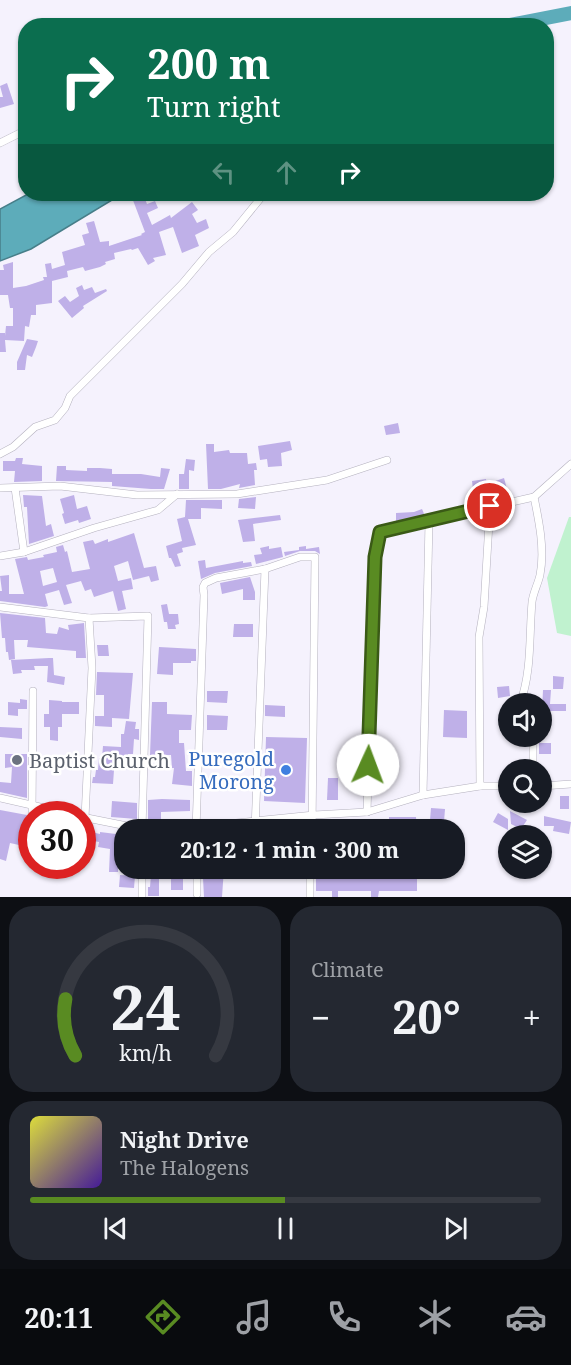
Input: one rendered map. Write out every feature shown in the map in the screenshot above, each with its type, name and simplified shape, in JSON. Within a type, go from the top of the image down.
[{"type":"street","points":[[0,143],[18,134]]},
{"type":"street","points":[[0,454],[13,447],[35,427],[55,420],[65,408],[70,396],[182,284],[219,242],[233,232],[258,201]]},
{"type":"street","points":[[0,488],[60,486],[137,495],[237,494],[327,480],[387,460]]},
{"type":"street","points":[[367,812],[375,557],[380,532],[534,497],[571,464]]},
{"type":"street","points":[[15,488],[24,552]]},
{"type":"street","points":[[0,556],[24,552],[94,528],[158,510],[177,494]]},
{"type":"street","points":[[523,693],[531,644],[532,601],[542,560],[534,497]]},
{"type":"street","points":[[480,786],[479,637],[484,607],[490,506]]},
{"type":"street","points":[[423,795],[429,522]]},
{"type":"street","points":[[196,819],[203,587],[205,583],[216,578],[264,569],[300,557],[315,557],[313,819]]},
{"type":"street","points":[[255,819],[264,569]]},
{"type":"street","points":[[0,607],[89,618],[148,616],[142,819]]},
{"type":"street","points":[[85,801],[92,668],[89,618]]},
{"type":"street","points":[[32,801],[33,691]]},
{"type":"street","points":[[552,785],[571,784]]},
{"type":"street","points":[[265,819],[367,812],[423,795],[480,786],[498,786]]},
{"type":"street","points":[[0,798],[18,806]]},
{"type":"street","points":[[96,819],[114,823]]},
{"type":"street","points":[[141,897],[142,879]]},
{"type":"street","points":[[197,879],[197,894]]},
{"type":"street","points":[[310,879],[310,897]]},
{"type":"green space","points":[[569,517],[571,517],[571,636],[557,633],[547,578]]},
{"type":"water","points":[[18,199],[110,201],[31,249],[0,261],[0,209]]},
{"type":"building","points":[[7,83],[14,104],[0,108],[0,97],[3,97],[0,86]]},
{"type":"building","points":[[133,201],[146,201],[147,204],[155,201],[158,208],[147,213],[152,225],[170,215],[171,218],[192,202],[198,210],[192,214],[197,223],[206,219],[209,228],[195,235],[199,246],[182,253],[173,227],[159,232],[166,255],[153,258],[155,261],[148,265],[138,248],[114,253],[115,259],[105,262],[106,264],[100,267],[85,271],[83,267],[67,271],[68,277],[52,281],[52,303],[36,305],[36,315],[31,315],[29,327],[25,326],[24,341],[5,340],[6,352],[0,352],[0,333],[5,333],[5,336],[6,326],[13,326],[13,308],[10,308],[8,295],[0,295],[0,270],[4,270],[3,265],[13,262],[13,288],[26,286],[47,277],[45,264],[51,263],[52,269],[65,265],[62,252],[85,245],[82,235],[89,233],[86,223],[94,221],[100,242],[109,241],[109,246],[145,232]]},
{"type":"building","points":[[82,285],[84,290],[92,287],[95,293],[106,289],[107,291],[83,306],[84,308],[72,318],[58,301],[65,296],[70,302],[79,296],[76,288]]},
{"type":"building","points":[[27,339],[38,341],[32,357],[27,355],[25,370],[17,370],[17,362]]},
{"type":"building","points":[[398,423],[400,433],[386,435],[384,426]]},
{"type":"building","points":[[290,441],[292,450],[281,453],[282,466],[268,467],[267,459],[260,460],[258,446]]},
{"type":"building","points":[[206,444],[214,444],[214,452],[229,450],[230,453],[247,453],[248,464],[256,463],[255,485],[239,488],[240,484],[221,489],[208,489]]},
{"type":"building","points":[[16,458],[23,458],[22,464],[42,466],[42,481],[14,482],[15,471],[3,471],[3,461],[15,461]]},
{"type":"building","points":[[186,459],[195,460],[194,471],[189,470],[189,489],[179,489],[179,474],[184,474]]},
{"type":"building","points":[[57,466],[66,466],[66,470],[87,471],[87,468],[100,468],[112,469],[112,474],[141,474],[160,477],[161,468],[170,469],[164,489],[151,489],[112,486],[112,482],[56,481]]},
{"type":"building","points":[[504,478],[507,489],[488,497],[474,498],[472,481],[486,479],[487,484]]},
{"type":"building","points":[[23,495],[42,496],[46,526],[51,524],[54,536],[29,544],[27,507],[24,507]]},
{"type":"building","points":[[74,495],[77,509],[87,506],[91,519],[65,524],[60,499]]},
{"type":"building","points":[[256,497],[255,509],[238,508],[239,499]]},
{"type":"building","points":[[186,500],[222,500],[222,509],[201,508],[201,519],[188,519],[196,545],[182,548],[183,552],[177,554],[181,566],[175,567],[169,558],[166,546],[182,541],[177,519],[185,517]]},
{"type":"building","points":[[422,509],[425,516],[396,521],[396,513]]},
{"type":"building","points":[[280,515],[281,520],[253,524],[255,541],[243,542],[238,520]]},
{"type":"building","points":[[134,533],[144,568],[156,566],[159,580],[151,582],[149,576],[133,580],[128,561],[114,566],[118,581],[131,578],[133,589],[122,591],[126,609],[118,611],[113,591],[94,597],[91,589],[85,591],[81,581],[66,585],[72,603],[64,605],[59,590],[45,594],[48,606],[45,607],[0,601],[0,591],[2,591],[0,576],[9,575],[9,594],[24,594],[15,559],[27,557],[28,560],[44,557],[43,555],[57,552],[56,547],[63,545],[65,552],[67,551],[72,572],[90,569],[83,542],[93,540],[95,544],[108,539],[108,542]],"holes":[[[53,568],[57,582],[43,586],[40,571]]]},
{"type":"building","points":[[269,546],[269,549],[281,547],[283,557],[256,564],[254,555],[262,554],[260,548]]},
{"type":"building","points":[[306,546],[306,549],[319,547],[320,554],[315,551],[300,551],[285,556],[284,552],[299,550],[299,547]]},
{"type":"building","points":[[205,560],[206,568],[243,561],[243,563],[251,562],[252,566],[215,573],[201,579],[198,561]]},
{"type":"building","points":[[250,577],[255,600],[243,600],[243,589],[222,594],[220,583]]},
{"type":"building","points":[[167,604],[169,614],[178,614],[179,624],[175,625],[176,629],[168,629],[167,622],[164,622],[161,605]]},
{"type":"building","points":[[0,613],[45,618],[46,633],[57,634],[59,627],[69,630],[68,625],[84,623],[86,658],[76,658],[76,651],[27,647],[28,640],[14,640],[15,659],[9,660],[5,638],[2,638]]},
{"type":"building","points":[[234,624],[253,624],[253,637],[233,637]]},
{"type":"building","points":[[97,645],[108,645],[109,656],[98,656]]},
{"type":"building","points":[[159,647],[196,649],[196,661],[173,663],[173,675],[157,674]]},
{"type":"building","points":[[53,658],[54,675],[65,677],[64,685],[47,682],[48,666],[34,666],[35,670],[21,670],[22,673],[13,674],[11,660]]},
{"type":"building","points":[[97,672],[133,673],[129,719],[112,718],[112,727],[95,726],[95,716],[104,716],[104,695],[96,695]]},
{"type":"building","points":[[553,676],[564,677],[563,689],[553,689]]},
{"type":"building","points":[[509,686],[510,693],[498,693],[498,698],[497,687]]},
{"type":"building","points":[[543,690],[551,690],[551,693],[543,693]]},
{"type":"building","points":[[207,691],[228,691],[227,703],[207,702]]},
{"type":"building","points":[[20,699],[27,700],[27,709],[18,709],[18,716],[8,715],[8,702],[20,703]]},
{"type":"building","points":[[49,700],[79,702],[79,714],[62,714],[62,727],[58,727],[58,741],[50,740],[50,727],[44,727],[44,714],[49,714]]},
{"type":"building","points":[[152,702],[167,702],[167,714],[192,715],[191,730],[179,730],[179,743],[184,743],[186,771],[192,771],[192,786],[172,784],[174,768],[172,768],[171,755],[150,755]]},
{"type":"building","points":[[552,704],[566,704],[566,711],[552,711]]},
{"type":"building","points":[[265,705],[285,706],[285,717],[265,716]]},
{"type":"building","points":[[444,710],[467,711],[467,738],[443,737]]},
{"type":"building","points":[[207,715],[228,716],[227,730],[207,730]]},
{"type":"building","points":[[126,721],[136,722],[135,729],[139,729],[139,740],[134,739],[133,754],[128,754],[127,770],[114,770],[113,784],[92,783],[96,770],[98,770],[99,758],[102,758],[103,746],[121,747],[121,734],[124,734]]},
{"type":"building","points":[[0,727],[22,728],[22,739],[0,737]]},
{"type":"building","name":"Puregold Morong","points":[[266,737],[307,738],[305,803],[264,801]]},
{"type":"building","points":[[539,747],[551,747],[551,754],[539,754]]},
{"type":"building","points":[[5,754],[27,754],[27,798],[0,792],[0,782],[11,783],[12,767],[5,768]]},
{"type":"building","points":[[328,778],[338,778],[338,800],[327,800]]},
{"type":"building","points":[[560,796],[569,796],[569,809],[560,809]]},
{"type":"building","points":[[148,800],[190,800],[190,811],[161,812],[161,819],[148,819]]},
{"type":"building","points":[[112,801],[137,803],[137,819],[111,817]]},
{"type":"building","points":[[431,808],[445,809],[444,819],[430,819]]},
{"type":"building","points":[[0,810],[18,813],[18,845],[10,843],[6,861],[0,859]]},
{"type":"building","points":[[498,813],[508,819],[508,825],[499,825],[493,822]]},
{"type":"building","points":[[510,813],[527,820],[524,825],[511,824]]},
{"type":"building","points":[[544,816],[571,822],[569,834],[553,831],[554,826],[552,825],[544,825]]},
{"type":"building","points":[[389,817],[416,817],[416,819],[389,819]]},
{"type":"building","points":[[96,833],[114,834],[114,872],[109,872],[110,849],[98,847],[99,842],[96,841]]},
{"type":"building","points":[[120,879],[135,879],[134,888],[119,887]]},
{"type":"building","points":[[151,879],[159,879],[159,896],[148,896],[148,887],[150,887]]},
{"type":"building","points":[[171,879],[183,879],[183,890],[171,890]]},
{"type":"building","points":[[203,879],[223,879],[222,897],[204,897]]},
{"type":"building","points":[[316,879],[417,879],[417,891],[379,891],[378,897],[371,897],[371,891],[338,891],[338,897],[332,897],[332,891],[316,891]]},
{"type":"waterway","points":[[546,18],[571,13]]},
{"type":"place","name":"Baptist Church","points":[[17,760]]},
{"type":"place","name":"Puregold Morong","points":[[286,770]]},
{"type":"route","points":[[368,765],[375,557],[380,532],[490,506]]}]
